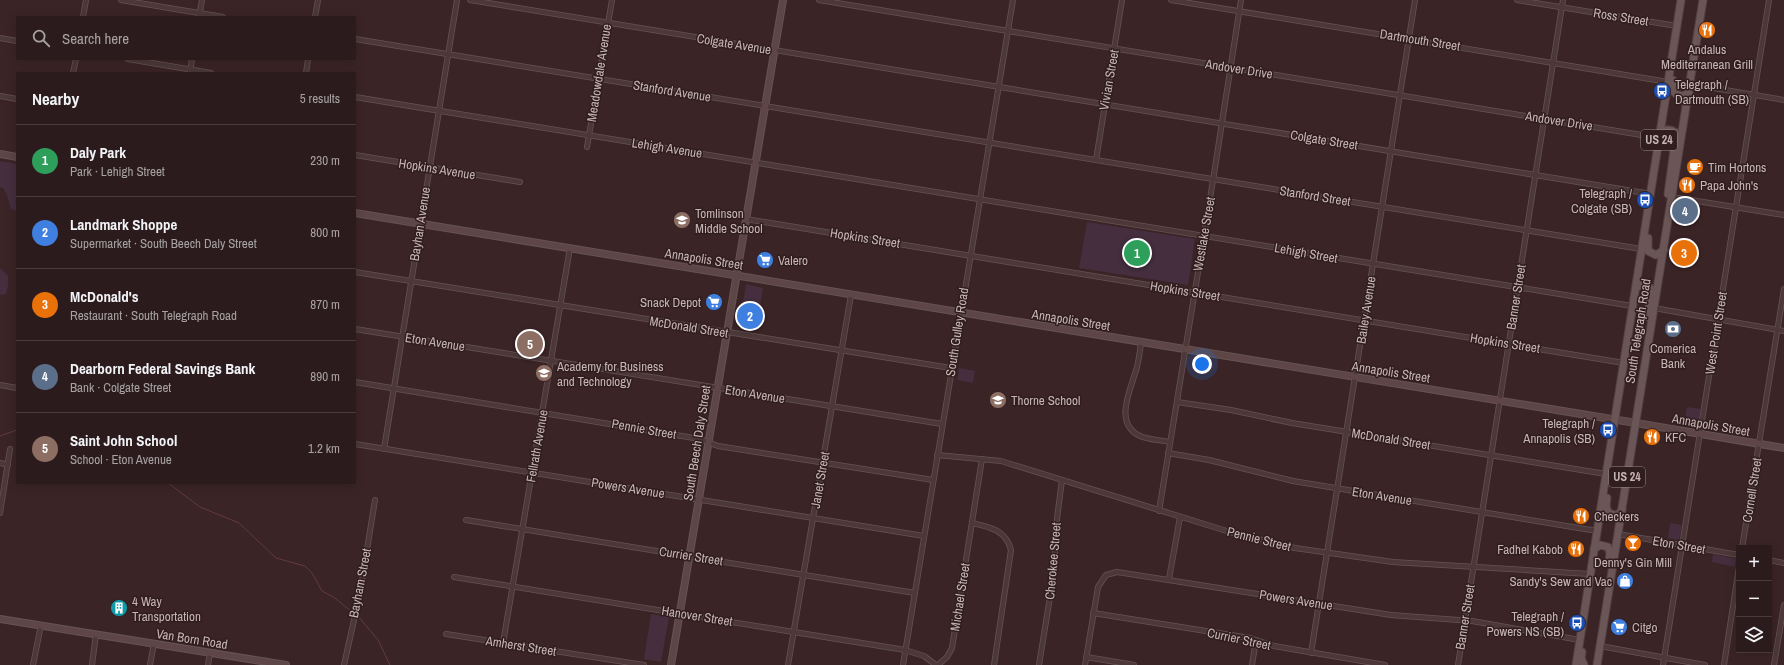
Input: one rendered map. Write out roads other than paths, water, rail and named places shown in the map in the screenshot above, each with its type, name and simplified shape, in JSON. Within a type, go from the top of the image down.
[{"type":"main road","name":"South Telegraph Road","points":[[1576,665],[1681,0]]},
{"type":"main road","name":"South Telegraph Road","points":[[1596,664],[1604,624],[1703,0]]},
{"type":"main road","points":[[1678,23],[1680,35],[1672,89],[1680,96],[1689,93]]},
{"type":"main road","points":[[1660,136],[1665,130],[1670,130],[1675,132],[1676,136],[1669,185],[1669,216]]},
{"type":"main road","points":[[1654,170],[1655,194],[1647,249],[1650,253],[1656,255],[1664,250]]},
{"type":"main road","points":[[1636,288],[1645,284],[1650,287],[1652,292],[1644,348],[1644,369]]},
{"type":"main road","points":[[1612,435],[1613,457],[1606,508],[1608,512],[1613,515],[1618,515],[1622,510]]},
{"type":"main road","points":[[1594,550],[1598,546],[1603,545],[1608,547],[1610,550],[1602,602],[1604,624]]},
{"type":"main road","points":[[1584,665],[1581,658],[1589,610],[1589,582]]},
{"type":"street","points":[[83,16],[86,0]]},
{"type":"street","points":[[121,0],[212,16]]},
{"type":"street","points":[[200,15],[202,0]]},
{"type":"street","points":[[315,16],[318,0]]},
{"type":"street","name":"Bayhan Avenue","points":[[384,449],[458,0]]},
{"type":"street","name":"Colgate Avenue","points":[[470,0],[774,51],[998,86]]},
{"type":"street","name":"Meadowdale Avenue","points":[[587,147],[612,0]]},
{"type":"street","name":"South Beech Daly Street","points":[[671,665],[783,0]]},
{"type":"street","name":"Andover Drive","points":[[818,0],[1660,136]]},
{"type":"street","name":"South Gulley Road","points":[[903,665],[1013,0]]},
{"type":"street","name":"Vivian Street","points":[[1096,160],[1122,0]]},
{"type":"street","name":"Dartmouth Street","points":[[1171,0],[1668,82]]},
{"type":"street","name":"Westlake Street","points":[[1159,511],[1241,0]]},
{"type":"street","name":"Bailey Avenue","points":[[1311,653],[1415,0]]},
{"type":"street","name":"Ross Street","points":[[1517,0],[1562,8],[1678,23]]},
{"type":"street","name":"Banner Street","points":[[1458,665],[1563,0]]},
{"type":"street","name":"West Point Street","points":[[1663,665],[1769,0]]},
{"type":"street","points":[[0,38],[16,41]]},
{"type":"street","name":"Stanford Avenue","points":[[356,39],[989,143]]},
{"type":"street","points":[[73,72],[76,60]]},
{"type":"street","points":[[133,60],[200,72]]},
{"type":"street","points":[[190,71],[192,60]]},
{"type":"street","points":[[306,72],[308,60]]},
{"type":"street","points":[[1690,84],[1784,100]]},
{"type":"street","name":"Colgate Street","points":[[998,86],[1651,194]]},
{"type":"street","points":[[0,96],[16,99]]},
{"type":"street","name":"Lehigh Avenue","points":[[356,97],[980,199]]},
{"type":"street","name":"Stanford Street","points":[[989,143],[1642,249]]},
{"type":"street","points":[[0,154],[16,157]]},
{"type":"street","name":"Hopkins Avenue","points":[[356,155],[520,182]]},
{"type":"street","points":[[1672,197],[1784,215]]},
{"type":"street","name":"Lehigh Street","points":[[980,199],[1632,306]]},
{"type":"street","name":"Annapolis Street","points":[[356,213],[1784,448]]},
{"type":"street","name":"Hopkins Street","points":[[746,219],[1624,363]]},
{"type":"street","name":"Fellrath Avenue","points":[[503,643],[570,248]]},
{"type":"street","name":"McDonald Street","points":[[356,272],[951,368]]},
{"type":"street","name":"Cornell Street","points":[[1743,545],[1784,289]]},
{"type":"street","name":"Janet Street","points":[[788,665],[851,294]]},
{"type":"street","points":[[1654,308],[1784,331]]},
{"type":"street","name":"Eton Avenue","points":[[356,329],[942,424]]},
{"type":"street","points":[[1141,342],[1137,368],[1128,393],[1125,412],[1126,420],[1131,430],[1139,436],[1170,442]]},
{"type":"street","name":"Pennie Street","points":[[356,382],[700,439],[718,446],[933,480]]},
{"type":"street","points":[[0,385],[16,388]]},
{"type":"street","name":"McDonald Street","points":[[1177,402],[1346,432],[1606,474]]},
{"type":"street","name":"Powers Avenue","points":[[356,444],[924,536]]},
{"type":"street","points":[[0,513],[10,449]]},
{"type":"street","name":"Eton Avenue","points":[[1168,453],[1209,460],[1280,479],[1597,531]]},
{"type":"street","name":"Pennie Street","points":[[937,455],[1001,461],[1230,532],[1273,543],[1327,553],[1393,562],[1590,574]]},
{"type":"street","name":"Michael Street","points":[[937,665],[947,657],[952,648],[982,459]]},
{"type":"street","points":[[0,463],[8,465]]},
{"type":"street","name":"Cherokee Street","points":[[1039,665],[1055,566],[1055,534],[1062,480]]},
{"type":"street","name":"Bayham Street","points":[[344,665],[356,609],[375,500]]},
{"type":"street","points":[[1169,579],[1180,517]]},
{"type":"street","name":"Currier Street","points":[[466,520],[915,593]]},
{"type":"street","points":[[972,523],[994,528],[1001,532],[1010,544],[1011,556],[994,665]]},
{"type":"street","name":"Eton Street","points":[[1618,534],[1736,554]]},
{"type":"street","points":[[1772,561],[1784,563]]},
{"type":"street","name":"Powers Avenue","points":[[1085,665],[1099,584],[1109,574],[1123,572],[1391,614],[1464,621],[1580,640]]},
{"type":"street","name":"Hanover Street","points":[[454,577],[905,650],[924,656],[937,665]]},
{"type":"street","points":[[1724,665],[1737,581]]},
{"type":"street","points":[[1774,665],[1784,605]]},
{"type":"street","name":"Currier Street","points":[[1093,613],[1256,640],[1274,646],[1385,665]]},
{"type":"street","name":"Van Born Road","points":[[0,618],[266,663],[286,665]]},
{"type":"street","points":[[33,665],[41,625]]},
{"type":"street","points":[[92,665],[96,634]]},
{"type":"street","name":"Amherst Street","points":[[446,634],[644,665]]},
{"type":"street","points":[[1252,665],[1256,640]]},
{"type":"street","points":[[150,665],[154,644]]},
{"type":"street","points":[[1600,646],[1705,665]]},
{"type":"street","points":[[208,665],[210,653]]},
{"type":"street","points":[[1086,657],[1134,665]]},
{"type":"waterway","points":[[0,436],[16,430]]},
{"type":"waterway","points":[[169,484],[200,507],[239,523],[276,558],[305,566],[312,573],[322,591],[335,598],[353,613]]},
{"type":"waterway","points":[[358,616],[378,640],[390,665]]},
{"type":"place","name":"Andalus Mediterranean Grill","points":[[1707,30]]},
{"type":"place","name":"Telegraph / Dartmouth (SB)","points":[[1662,91]]},
{"type":"place","name":"Tim Hortons","points":[[1695,167]]},
{"type":"place","name":"Papa John's","points":[[1687,185]]},
{"type":"place","name":"Telegraph / Colgate (SB)","points":[[1645,200]]},
{"type":"place","name":"Dearborn Federal Savings Bank","points":[[1685,211]]},
{"type":"place","name":"Tomlinson Middle School","points":[[682,220]]},
{"type":"place","name":"Daly Park","points":[[1137,253]]},
{"type":"place","name":"McDonald's","points":[[1684,253]]},
{"type":"place","name":"Valero","points":[[765,260]]},
{"type":"place","name":"Snack Depot","points":[[714,302]]},
{"type":"place","name":"Landmark Shoppe","points":[[750,316]]},
{"type":"place","name":"Comerica Bank","points":[[1673,329]]},
{"type":"place","name":"Saint John School","points":[[530,344]]},
{"type":"place","name":"Academy for Business and Technology","points":[[544,373]]},
{"type":"place","name":"Thorne School","points":[[998,400]]},
{"type":"place","name":"Telegraph / Annapolis (SB)","points":[[1608,430]]},
{"type":"place","name":"KFC","points":[[1652,437]]},
{"type":"place","name":"Checkers","points":[[1581,516]]},
{"type":"place","name":"Denny's Gin Mill","points":[[1633,543]]},
{"type":"place","name":"Fadhel Kabob","points":[[1576,549]]},
{"type":"place","name":"Sandy's Sew and Vac","points":[[1625,581]]},
{"type":"place","name":"4 Way Transportation","points":[[119,608]]},
{"type":"place","name":"Telegraph / Powers NS (SB)","points":[[1577,623]]},
{"type":"place","name":"Citgo","points":[[1619,627]]}]
